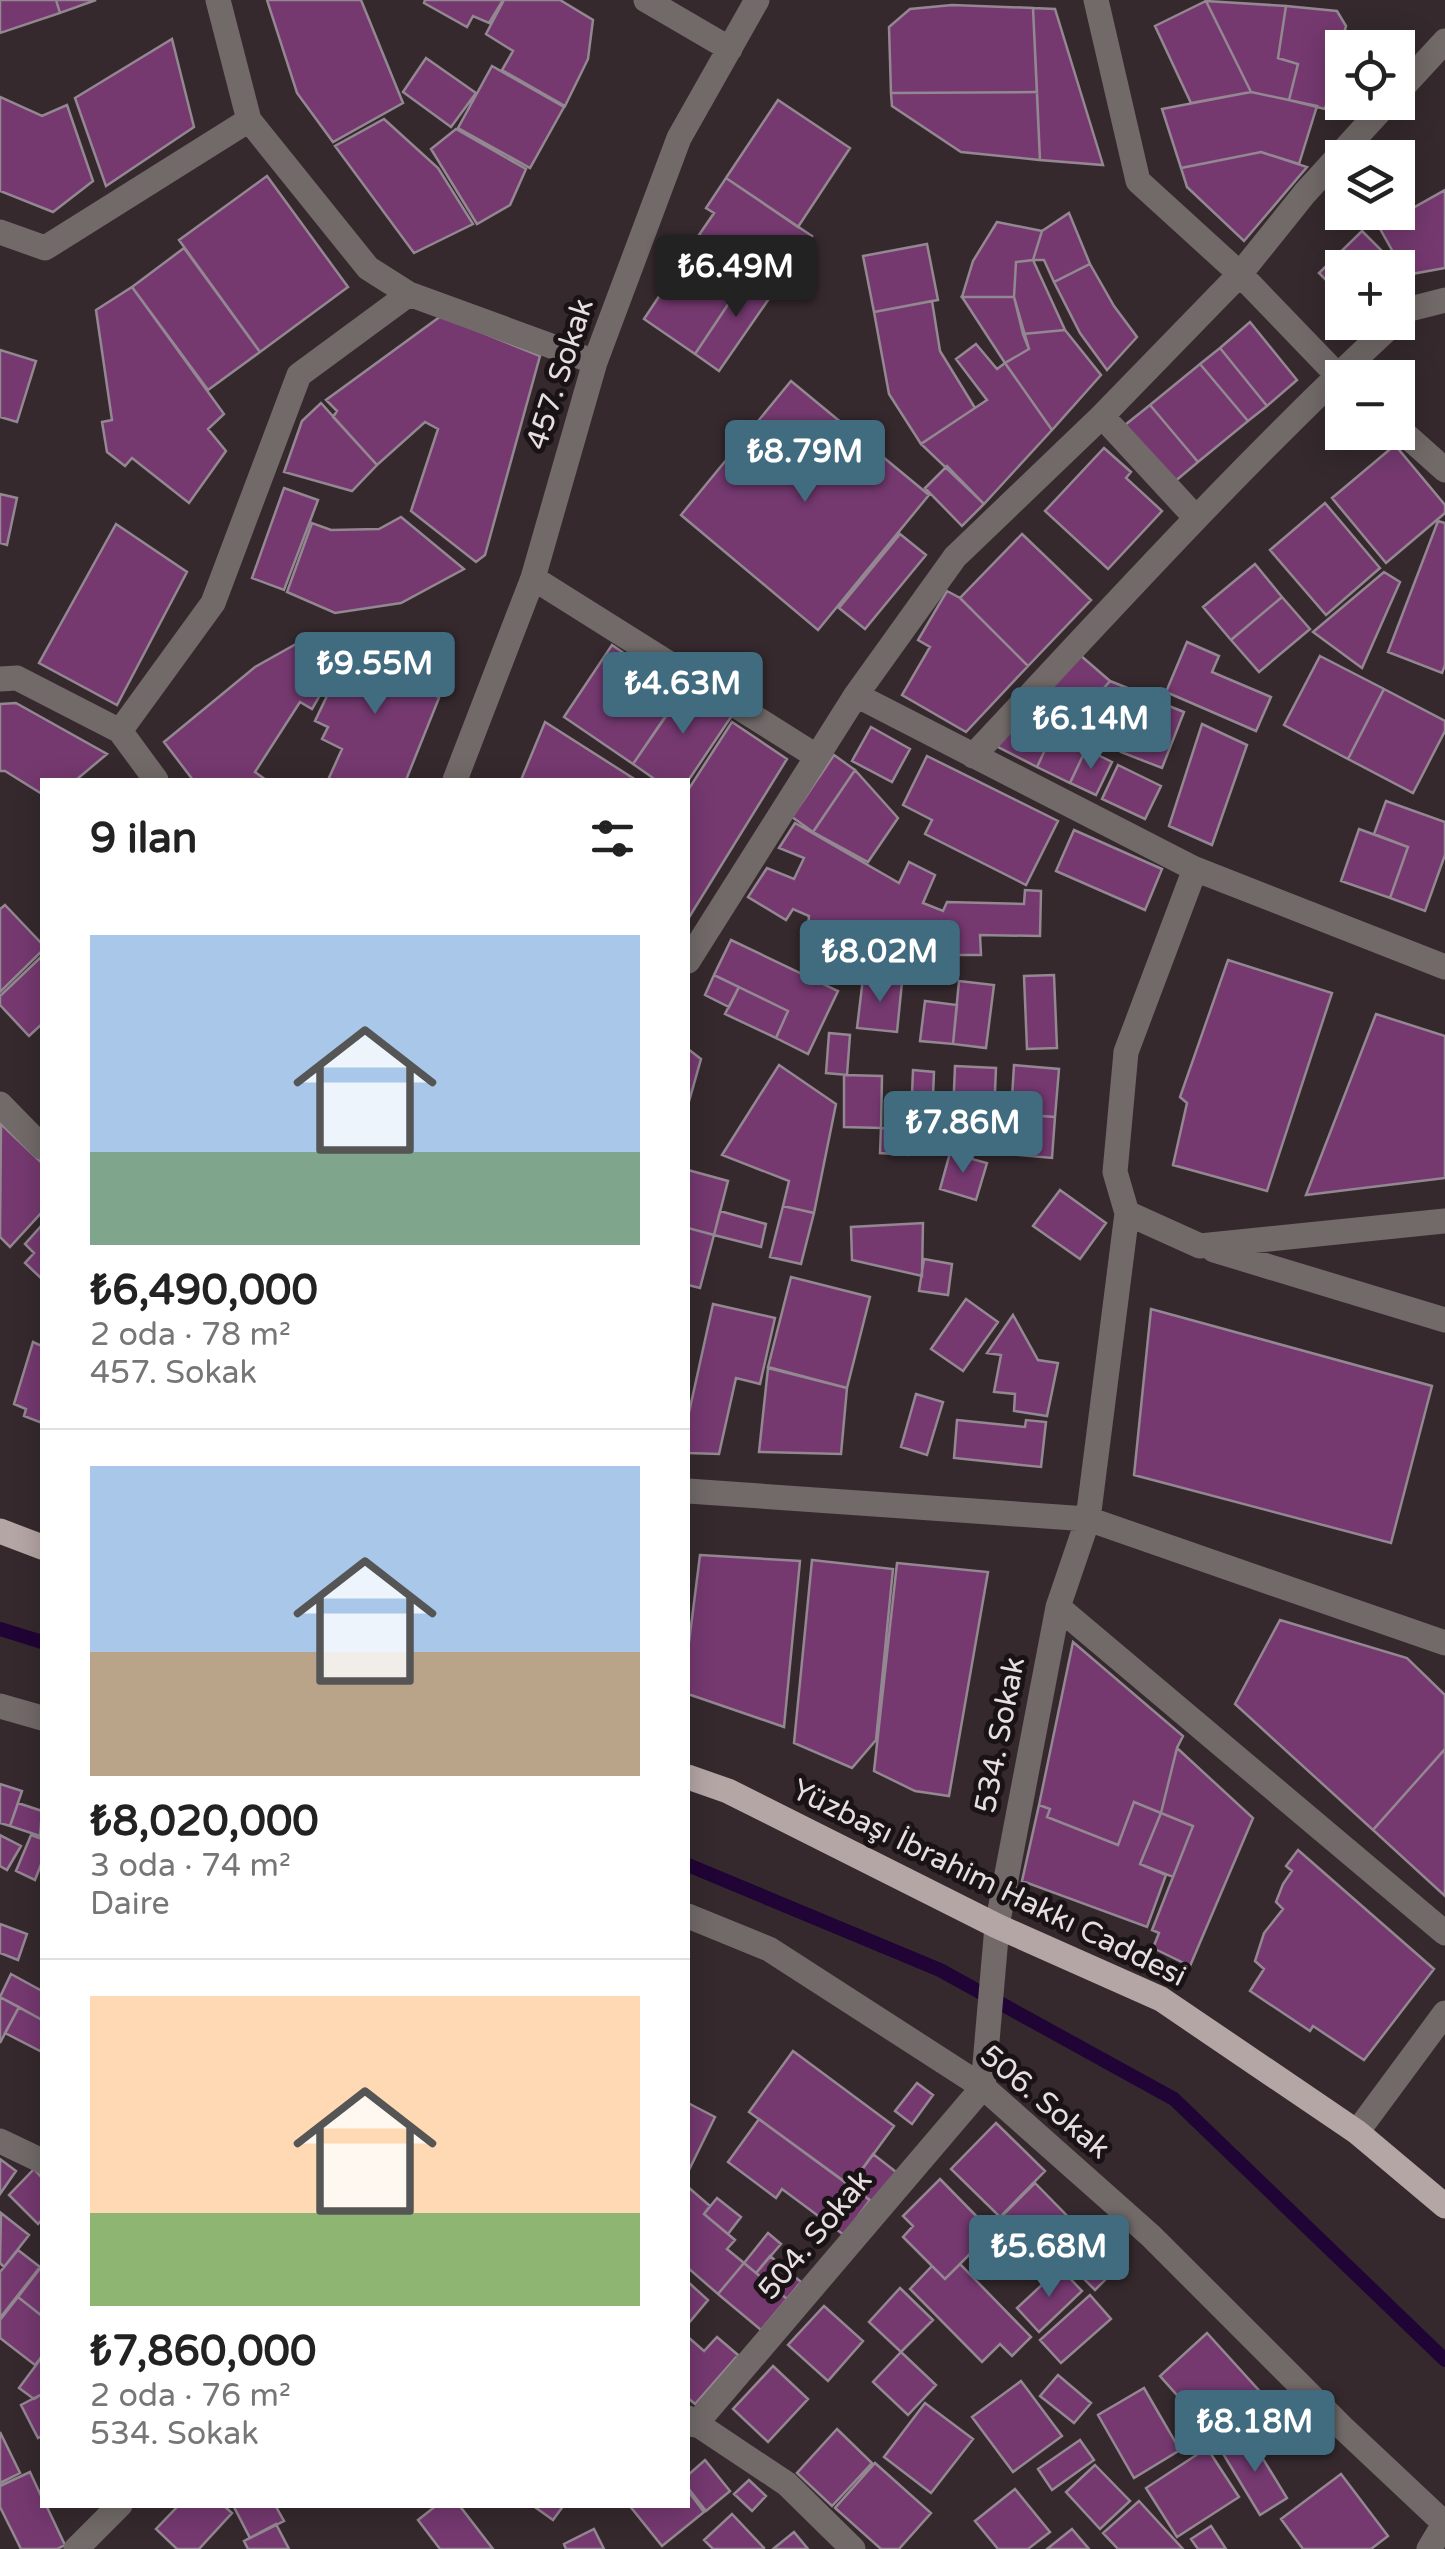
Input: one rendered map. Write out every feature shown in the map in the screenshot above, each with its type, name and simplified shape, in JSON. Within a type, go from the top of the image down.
[{"type":"main road","points":[[0,1531],[40,1547]]},
{"type":"main road","name":"Yüzbaşı İbrahim Hakkı Caddesi","points":[[690,1778],[728,1790],[996,1926],[1161,1999],[1357,2132],[1445,2206]]},
{"type":"street","points":[[218,0],[249,120],[368,268],[408,294],[595,362]]},
{"type":"street","points":[[646,0],[730,49]]},
{"type":"street","name":"457. Sokak","points":[[456,778],[533,578],[595,362],[679,138],[757,0]]},
{"type":"street","points":[[1096,0],[1138,181],[1240,274],[1325,362]]},
{"type":"street","points":[[1415,74],[1445,42]]},
{"type":"street","points":[[0,232],[46,248],[249,120]]},
{"type":"street","points":[[690,958],[856,694],[954,557],[1102,416],[1240,274],[1305,193],[1372,120]]},
{"type":"street","points":[[120,731],[214,603],[299,375],[408,294]]},
{"type":"street","points":[[1415,308],[1445,300]]},
{"type":"street","points":[[1357,360],[1377,340]]},
{"type":"street","points":[[972,756],[1196,518],[1325,392]]},
{"type":"street","points":[[1102,416],[1196,518]]},
{"type":"street","points":[[1415,443],[1445,470]]},
{"type":"street","points":[[533,578],[816,756]]},
{"type":"street","points":[[0,679],[16,678],[120,731],[155,778]]},
{"type":"street","points":[[856,694],[1195,870],[1445,966]]},
{"type":"street","points":[[1195,870],[1126,1052],[1115,1172],[1127,1213],[1200,1246],[1445,1320]]},
{"type":"street","points":[[0,1104],[40,1145]]},
{"type":"street","name":"534. Sokak","points":[[983,2086],[996,1926],[1058,1607],[1088,1519],[1127,1213]]},
{"type":"street","points":[[1200,1246],[1445,1221]]},
{"type":"street","points":[[690,1491],[1088,1519],[1445,1643]]},
{"type":"street","points":[[1058,1607],[1445,1933]]},
{"type":"street","points":[[0,1706],[40,1717]]},
{"type":"street","name":"506. Sokak","points":[[690,1917],[769,1949],[983,2086],[1151,2236],[1445,2524]]},
{"type":"street","points":[[1357,2132],[1445,2014]]},
{"type":"street","name":"504. Sokak","points":[[692,2421],[983,2086]]},
{"type":"street","points":[[0,2141],[40,2160]]},
{"type":"street","points":[[692,2421],[787,2484],[853,2549]]},
{"type":"street","points":[[76,2549],[117,2508]]},
{"type":"street","points":[[1430,2549],[1445,2524]]},
{"type":"building","points":[[0,0],[56,0],[60,13],[0,33]]},
{"type":"building","points":[[56,0],[96,0],[60,13]]},
{"type":"building","points":[[267,0],[361,0],[403,103],[333,142],[297,93]]},
{"type":"building","points":[[503,0],[489,23],[473,16],[467,27],[424,3]]},
{"type":"building","points":[[504,0],[560,0],[593,20],[588,59],[565,106],[502,70],[513,51],[486,34]]},
{"type":"building","points":[[1206,1],[1251,92],[1191,103],[1155,26]]},
{"type":"building","points":[[1206,1],[1286,6],[1278,58],[1298,64],[1289,100],[1251,92]]},
{"type":"building","points":[[952,5],[1033,8],[1037,92],[891,93],[889,27],[910,9]]},
{"type":"building","points":[[1286,6],[1337,11],[1346,26],[1345,30],[1325,30],[1325,109],[1289,100],[1298,64],[1278,58]]},
{"type":"building","points":[[1033,8],[1055,9],[1103,165],[1040,160]]},
{"type":"building","points":[[172,39],[194,127],[106,186],[75,98]]},
{"type":"building","points":[[426,58],[476,93],[451,127],[403,92]]},
{"type":"building","points":[[492,66],[564,107],[530,168],[458,128]]},
{"type":"building","points":[[1037,92],[1040,160],[961,152],[892,106],[891,93]]},
{"type":"building","points":[[1251,92],[1317,106],[1299,164],[1261,152],[1181,168],[1162,109]]},
{"type":"building","points":[[0,97],[42,116],[67,105],[93,181],[53,212],[0,191]]},
{"type":"building","points":[[778,100],[850,148],[798,227],[726,178]]},
{"type":"building","points":[[384,119],[438,168],[473,224],[414,253],[335,146]]},
{"type":"building","points":[[456,129],[526,169],[510,205],[477,224],[431,149]]},
{"type":"building","points":[[1261,152],[1307,167],[1244,241],[1187,187],[1181,168]]},
{"type":"building","points":[[267,176],[348,287],[260,352],[179,240]]},
{"type":"building","points":[[726,178],[812,236],[777,287],[699,235],[714,213],[706,208]]},
{"type":"building","points":[[1445,190],[1445,268],[1415,273],[1415,250],[1392,250],[1381,230],[1415,230],[1415,207]]},
{"type":"building","points":[[1069,213],[1090,264],[1054,282],[1044,260],[1033,260],[1042,231]]},
{"type":"building","points":[[997,222],[1042,231],[1033,260],[1016,262],[1014,297],[962,297],[973,261]]},
{"type":"building","points":[[1362,231],[1381,250],[1343,250]]},
{"type":"building","points":[[700,235],[751,270],[695,354],[644,319]]},
{"type":"building","points":[[927,244],[938,300],[874,312],[863,256]]},
{"type":"building","points":[[184,248],[260,352],[208,390],[132,287]]},
{"type":"building","points":[[1033,260],[1065,330],[1023,334],[1014,297],[1016,262]]},
{"type":"building","points":[[1090,264],[1137,337],[1107,370],[1080,333],[1054,282]]},
{"type":"building","points":[[751,270],[777,287],[719,371],[695,354]]},
{"type":"building","points":[[132,287],[224,414],[208,429],[226,451],[189,503],[132,458],[125,466],[107,452],[102,422],[112,420],[96,310]]},
{"type":"building","points":[[962,297],[1014,297],[1029,349],[1005,363]]},
{"type":"building","points":[[932,301],[940,351],[975,408],[921,444],[889,394],[874,312]]},
{"type":"building","points":[[441,316],[540,356],[485,555],[476,562],[411,511],[438,429],[425,422],[377,465],[333,417],[337,411],[326,400]]},
{"type":"building","points":[[1250,322],[1297,380],[1267,406],[1220,348]]},
{"type":"building","points":[[1065,330],[1101,375],[1052,430],[1005,363],[1029,349],[1023,334]]},
{"type":"building","points":[[976,344],[997,369],[1005,363],[1052,430],[984,504],[921,444],[987,400],[956,359]]},
{"type":"building","points":[[1220,348],[1267,406],[1248,421],[1200,364]]},
{"type":"building","points":[[0,350],[36,361],[17,422],[0,417]]},
{"type":"building","points":[[1200,364],[1248,421],[1198,462],[1150,405]]},
{"type":"building","points":[[791,381],[929,495],[818,630],[681,515]]},
{"type":"building","points":[[321,403],[377,465],[352,491],[284,472],[302,421]]},
{"type":"building","points":[[1150,405],[1198,462],[1173,483],[1125,425]]},
{"type":"building","points":[[1104,448],[1131,472],[1126,478],[1162,511],[1108,569],[1045,511]]},
{"type":"building","points":[[1389,450],[1399,450],[1445,505],[1445,513],[1386,563],[1332,498]]},
{"type":"building","points":[[947,466],[984,504],[962,526],[925,488]]},
{"type":"building","points":[[284,488],[318,500],[284,590],[252,578]]},
{"type":"building","points":[[0,494],[17,498],[7,545],[0,543]]},
{"type":"building","points":[[1325,503],[1380,568],[1326,615],[1270,550]]},
{"type":"building","points":[[401,517],[464,569],[401,603],[335,613],[287,592],[312,523],[331,530],[379,529]]},
{"type":"building","points":[[1438,521],[1445,523],[1442,673],[1388,652]]},
{"type":"building","points":[[116,524],[187,572],[117,705],[39,663]]},
{"type":"building","points":[[900,534],[926,555],[865,629],[839,608]]},
{"type":"building","points":[[1022,534],[1091,600],[1028,666],[960,598]]},
{"type":"building","points":[[1255,564],[1282,597],[1231,640],[1203,607]]},
{"type":"building","points":[[1384,572],[1400,582],[1362,668],[1313,632]]},
{"type":"building","points":[[947,591],[960,598],[1028,666],[966,732],[902,695],[930,647],[918,640]]},
{"type":"building","points":[[1282,597],[1310,629],[1259,672],[1231,640]]},
{"type":"building","points":[[1187,642],[1219,656],[1212,672],[1271,697],[1256,731],[1166,692]]},
{"type":"building","points":[[296,644],[347,648],[312,709],[300,702],[255,772],[263,778],[191,778],[164,742],[255,667]]},
{"type":"building","points":[[612,645],[682,693],[633,764],[564,717]]},
{"type":"building","points":[[374,646],[439,698],[407,778],[329,778],[342,749],[322,739],[328,727],[315,721],[350,648]]},
{"type":"building","points":[[1080,655],[1110,681],[1067,731],[1037,705]]},
{"type":"building","points":[[1320,656],[1384,689],[1348,759],[1284,725]]},
{"type":"building","points":[[1110,681],[1140,693],[1122,731],[1081,715]]},
{"type":"building","points":[[688,683],[733,714],[690,778],[653,778],[633,764]]},
{"type":"building","points":[[1384,689],[1445,721],[1445,731],[1413,793],[1348,759]]},
{"type":"building","points":[[1144,696],[1184,712],[1162,768],[1121,752]]},
{"type":"building","points":[[16,703],[107,754],[78,778],[40,778],[40,793],[0,771],[0,704]]},
{"type":"building","points":[[1024,719],[1053,733],[1037,767],[996,746]]},
{"type":"building","points":[[545,722],[633,778],[522,778]]},
{"type":"building","points":[[732,722],[787,759],[690,916],[690,787]]},
{"type":"building","points":[[1202,724],[1247,745],[1212,845],[1169,826]]},
{"type":"building","points":[[871,727],[910,749],[892,782],[852,761]]},
{"type":"building","points":[[1053,733],[1086,749],[1070,783],[1037,767]]},
{"type":"building","points":[[1086,749],[1112,762],[1096,795],[1070,783]]},
{"type":"building","points":[[834,755],[855,770],[813,832],[792,817]]},
{"type":"building","points":[[927,756],[1058,821],[1026,885],[925,834],[932,820],[903,805]]},
{"type":"building","points":[[1118,765],[1161,786],[1145,819],[1102,799]]},
{"type":"building","points":[[855,770],[898,818],[868,862],[813,832]]},
{"type":"building","points":[[1386,801],[1445,822],[1445,855],[1425,911],[1390,898],[1408,847],[1374,834]]},
{"type":"building","points":[[795,823],[899,883],[909,862],[935,875],[923,903],[943,911],[947,902],[1024,904],[1025,890],[1041,891],[1040,936],[980,935],[981,955],[928,955],[930,975],[808,927],[809,916],[793,909],[786,920],[748,897],[767,868],[794,879],[804,858],[779,848]]},
{"type":"building","points":[[1359,829],[1408,847],[1390,898],[1341,881]]},
{"type":"building","points":[[1074,830],[1162,869],[1145,910],[1056,871]]},
{"type":"building","points":[[5,905],[40,942],[40,953],[0,992],[0,909]]},
{"type":"building","points":[[731,940],[838,991],[808,1054],[776,1038],[788,1011],[714,975]]},
{"type":"building","points":[[40,958],[40,1026],[29,1036],[0,1005],[0,996]]},
{"type":"building","points":[[1228,960],[1332,993],[1267,1191],[1173,1165],[1187,1103],[1180,1097]]},
{"type":"building","points":[[714,975],[739,987],[729,1007],[705,995]]},
{"type":"building","points":[[1054,975],[1057,1048],[1027,1049],[1024,976]]},
{"type":"building","points":[[863,978],[902,982],[897,1032],[857,1028]]},
{"type":"building","points":[[959,981],[994,985],[986,1048],[953,1044]]},
{"type":"building","points":[[739,987],[788,1011],[776,1038],[725,1014]]},
{"type":"building","points":[[925,1001],[957,1005],[953,1044],[920,1041]]},
{"type":"building","points":[[1376,1014],[1445,1036],[1445,1178],[1306,1195]]},
{"type":"building","points":[[829,1033],[850,1035],[847,1075],[826,1073]]},
{"type":"building","points":[[690,1051],[701,1059],[690,1098]]},
{"type":"building","points":[[779,1065],[836,1104],[814,1213],[783,1206],[789,1181],[722,1155]]},
{"type":"building","points":[[1014,1065],[1059,1069],[1055,1117],[1011,1114]]},
{"type":"building","points":[[955,1066],[996,1068],[994,1115],[953,1113]]},
{"type":"building","points":[[913,1070],[934,1072],[931,1144],[910,1142]]},
{"type":"building","points":[[844,1075],[882,1076],[881,1128],[844,1127]]},
{"type":"building","points":[[1011,1114],[1055,1117],[1052,1158],[1008,1154]]},
{"type":"building","points":[[1,1124],[40,1161],[40,1214],[10,1247],[0,1237]]},
{"type":"building","points":[[881,1128],[910,1130],[909,1155],[880,1153]]},
{"type":"building","points":[[950,1153],[987,1163],[976,1200],[940,1189]]},
{"type":"building","points":[[690,1171],[728,1181],[714,1235],[690,1229]]},
{"type":"building","points":[[1060,1190],[1106,1223],[1080,1259],[1033,1226]]},
{"type":"building","points":[[783,1206],[814,1213],[801,1264],[770,1257]]},
{"type":"building","points":[[720,1211],[766,1224],[761,1247],[714,1235]]},
{"type":"building","points":[[923,1223],[922,1276],[852,1260],[851,1227]]},
{"type":"building","points":[[40,1227],[40,1277],[25,1263],[34,1253],[25,1244]]},
{"type":"building","points":[[690,1229],[714,1235],[700,1288],[690,1286]]},
{"type":"building","points":[[924,1259],[952,1264],[948,1295],[919,1291]]},
{"type":"building","points":[[791,1277],[870,1297],[847,1388],[768,1367]]},
{"type":"building","points":[[966,1299],[998,1322],[963,1371],[931,1349]]},
{"type":"building","points":[[713,1304],[775,1318],[760,1384],[736,1378],[719,1454],[690,1453],[690,1408]]},
{"type":"building","points":[[1151,1309],[1432,1386],[1391,1543],[1134,1475]]},
{"type":"building","points":[[1013,1315],[1038,1360],[1058,1363],[1047,1416],[1014,1411],[1015,1394],[994,1392],[1001,1355],[987,1353]]},
{"type":"building","points":[[33,1342],[40,1345],[40,1422],[24,1416],[26,1409],[14,1404]]},
{"type":"building","points":[[768,1368],[847,1388],[841,1454],[759,1452]]},
{"type":"building","points":[[916,1394],[943,1402],[927,1455],[901,1447]]},
{"type":"building","points":[[957,1420],[1025,1427],[1026,1420],[1046,1422],[1041,1467],[954,1458]]},
{"type":"building","points":[[700,1555],[800,1561],[784,1727],[690,1695],[690,1634]]},
{"type":"building","points":[[812,1560],[893,1569],[876,1740],[852,1768],[794,1743]]},
{"type":"building","points":[[897,1563],[988,1572],[949,1796],[915,1791],[874,1771]]},
{"type":"building","points":[[1280,1620],[1407,1658],[1445,1695],[1445,1749],[1373,1830],[1235,1704]]},
{"type":"building","points":[[1073,1642],[1183,1736],[1161,1813],[1134,1802],[1118,1845],[1047,1817],[1050,1809],[1039,1805]]},
{"type":"building","points":[[1177,1748],[1253,1818],[1190,1966],[1153,1948],[1159,1933],[1152,1930],[1193,1826],[1161,1813]]},
{"type":"building","points":[[1445,1749],[1445,1896],[1373,1830]]},
{"type":"building","points":[[0,1784],[22,1791],[10,1826],[0,1823]]},
{"type":"building","points":[[1134,1802],[1161,1813],[1140,1864],[1166,1875],[1147,1927],[1022,1881],[1039,1805],[1050,1809],[1047,1817],[1118,1845]]},
{"type":"building","points":[[18,1803],[40,1810],[40,1836],[10,1826]]},
{"type":"building","points":[[1161,1813],[1193,1826],[1173,1877],[1140,1864]]},
{"type":"building","points":[[0,1835],[21,1846],[7,1870],[0,1866]]},
{"type":"building","points":[[31,1835],[40,1838],[40,1867],[35,1880],[16,1871]]},
{"type":"building","points":[[1298,1850],[1434,1969],[1364,2060],[1313,2026],[1310,2031],[1250,1991],[1264,1969],[1255,1961],[1264,1933],[1283,1909],[1276,1902],[1292,1871],[1286,1866]]},
{"type":"building","points":[[0,1924],[27,1934],[18,1960],[0,1953]]},
{"type":"building","points":[[11,1974],[40,1990],[40,2019],[0,1997]]},
{"type":"building","points":[[0,1997],[19,2007],[0,2043]]},
{"type":"building","points":[[19,2007],[40,2019],[40,2051],[5,2033]]},
{"type":"building","points":[[793,2051],[894,2126],[850,2186],[749,2112]]},
{"type":"building","points":[[917,2083],[933,2095],[912,2124],[895,2111]]},
{"type":"building","points":[[690,2104],[715,2117],[690,2168]]},
{"type":"building","points":[[759,2119],[870,2200],[844,2235],[782,2189],[776,2198],[728,2162]]},
{"type":"building","points":[[996,2123],[1045,2171],[1000,2217],[951,2169]]},
{"type":"building","points":[[873,2154],[900,2175],[878,2206],[850,2186]]},
{"type":"building","points":[[0,2159],[16,2171],[0,2194]]},
{"type":"building","points":[[34,2169],[40,2176],[40,2222],[38,2224],[9,2195]]},
{"type":"building","points":[[940,2179],[992,2232],[945,2279],[903,2237],[913,2226],[903,2216]]},
{"type":"building","points":[[1035,2183],[1083,2232],[1051,2264],[1003,2215]]},
{"type":"building","points":[[690,2189],[710,2206],[704,2214],[735,2240],[727,2249],[744,2263],[718,2294],[690,2270]]},
{"type":"building","points":[[717,2198],[741,2217],[728,2234],[704,2214]]},
{"type":"building","points":[[1,2213],[29,2235],[4,2267],[0,2263]]},
{"type":"building","points":[[768,2233],[781,2244],[756,2273],[744,2263]]},
{"type":"building","points":[[1096,2234],[1123,2262],[1095,2290],[1067,2262]]},
{"type":"building","points":[[18,2250],[40,2267],[0,2318],[0,2272]]},
{"type":"building","points":[[770,2256],[801,2282],[787,2299],[756,2273]]},
{"type":"building","points":[[744,2263],[787,2299],[761,2330],[718,2294]]},
{"type":"building","points":[[960,2264],[1031,2337],[1012,2356],[1000,2344],[982,2362],[910,2289],[932,2266],[945,2279]]},
{"type":"building","points":[[1060,2268],[1082,2291],[1039,2332],[1017,2308]]},
{"type":"building","points":[[40,2269],[40,2314],[18,2297]]},
{"type":"building","points":[[690,2284],[708,2300],[690,2322]]},
{"type":"building","points":[[900,2288],[933,2320],[901,2352],[869,2322]]},
{"type":"building","points":[[1090,2295],[1111,2319],[1061,2363],[1040,2340]]},
{"type":"building","points":[[18,2297],[40,2314],[40,2359],[35,2365],[0,2338],[0,2320]]},
{"type":"building","points":[[824,2306],[863,2341],[828,2381],[788,2345]]},
{"type":"building","points":[[1207,2333],[1264,2396],[1217,2440],[1160,2376]]},
{"type":"building","points":[[717,2337],[738,2355],[695,2404],[690,2400],[690,2339],[704,2351]]},
{"type":"building","points":[[901,2352],[936,2385],[908,2415],[873,2382]]},
{"type":"building","points":[[40,2360],[40,2395],[34,2399],[19,2388]]},
{"type":"building","points":[[773,2366],[808,2399],[768,2442],[733,2409]]},
{"type":"building","points":[[1058,2375],[1091,2403],[1074,2423],[1040,2396]]},
{"type":"building","points":[[1021,2381],[1062,2436],[1013,2472],[972,2417]]},
{"type":"building","points":[[1144,2388],[1180,2450],[1134,2478],[1098,2415]]},
{"type":"building","points":[[40,2395],[40,2437],[38,2438],[21,2405]]},
{"type":"building","points":[[925,2403],[973,2439],[931,2493],[884,2457]]},
{"type":"building","points":[[837,2429],[872,2463],[832,2506],[797,2473]]},
{"type":"building","points":[[0,2432],[20,2473],[0,2483]]},
{"type":"building","points":[[1249,2436],[1287,2498],[1260,2515],[1222,2452]]},
{"type":"building","points":[[1080,2440],[1094,2460],[1052,2490],[1038,2469]]},
{"type":"building","points":[[1207,2448],[1239,2497],[1177,2537],[1146,2488]]},
{"type":"building","points":[[705,2460],[730,2491],[706,2511],[690,2491],[690,2473]]},
{"type":"building","points":[[875,2463],[931,2513],[899,2549],[881,2549],[835,2508]]},
{"type":"building","points":[[1095,2465],[1130,2501],[1100,2529],[1066,2492]]},
{"type":"building","points":[[30,2472],[40,2494],[40,2508],[47,2508],[65,2545],[57,2549],[21,2549],[0,2507],[0,2486]]},
{"type":"building","points":[[1341,2474],[1388,2536],[1371,2549],[1303,2549],[1281,2519]]},
{"type":"building","points":[[749,2480],[766,2496],[752,2511],[734,2494]]},
{"type":"building","points":[[1015,2489],[1050,2532],[1028,2549],[998,2549],[975,2521]]},
{"type":"building","points":[[690,2494],[704,2512],[662,2546],[631,2508],[690,2508]]},
{"type":"building","points":[[1139,2501],[1183,2549],[1118,2549],[1103,2533]]},
{"type":"building","points":[[176,2508],[226,2508],[232,2513],[199,2549],[177,2549],[156,2529]]},
{"type":"building","points":[[235,2508],[277,2508],[284,2521],[250,2538]]},
{"type":"building","points":[[433,2508],[461,2508],[493,2549],[440,2549],[418,2520]]},
{"type":"building","points":[[536,2508],[562,2508],[553,2520]]},
{"type":"building","points":[[732,2514],[763,2549],[713,2549],[704,2540]]},
{"type":"building","points":[[276,2524],[289,2549],[248,2549],[244,2541]]},
{"type":"building","points":[[1211,2526],[1226,2549],[1198,2549],[1191,2539]]},
{"type":"building","points":[[594,2529],[604,2549],[566,2549],[564,2544]]},
{"type":"building","points":[[1072,2529],[1089,2549],[1047,2549]]},
{"type":"building","points":[[794,2532],[808,2549],[773,2549]]},
{"type":"waterway","points":[[0,1629],[40,1641]]},
{"type":"waterway","points":[[690,1866],[940,1970],[1174,2099],[1445,2360]]}]
